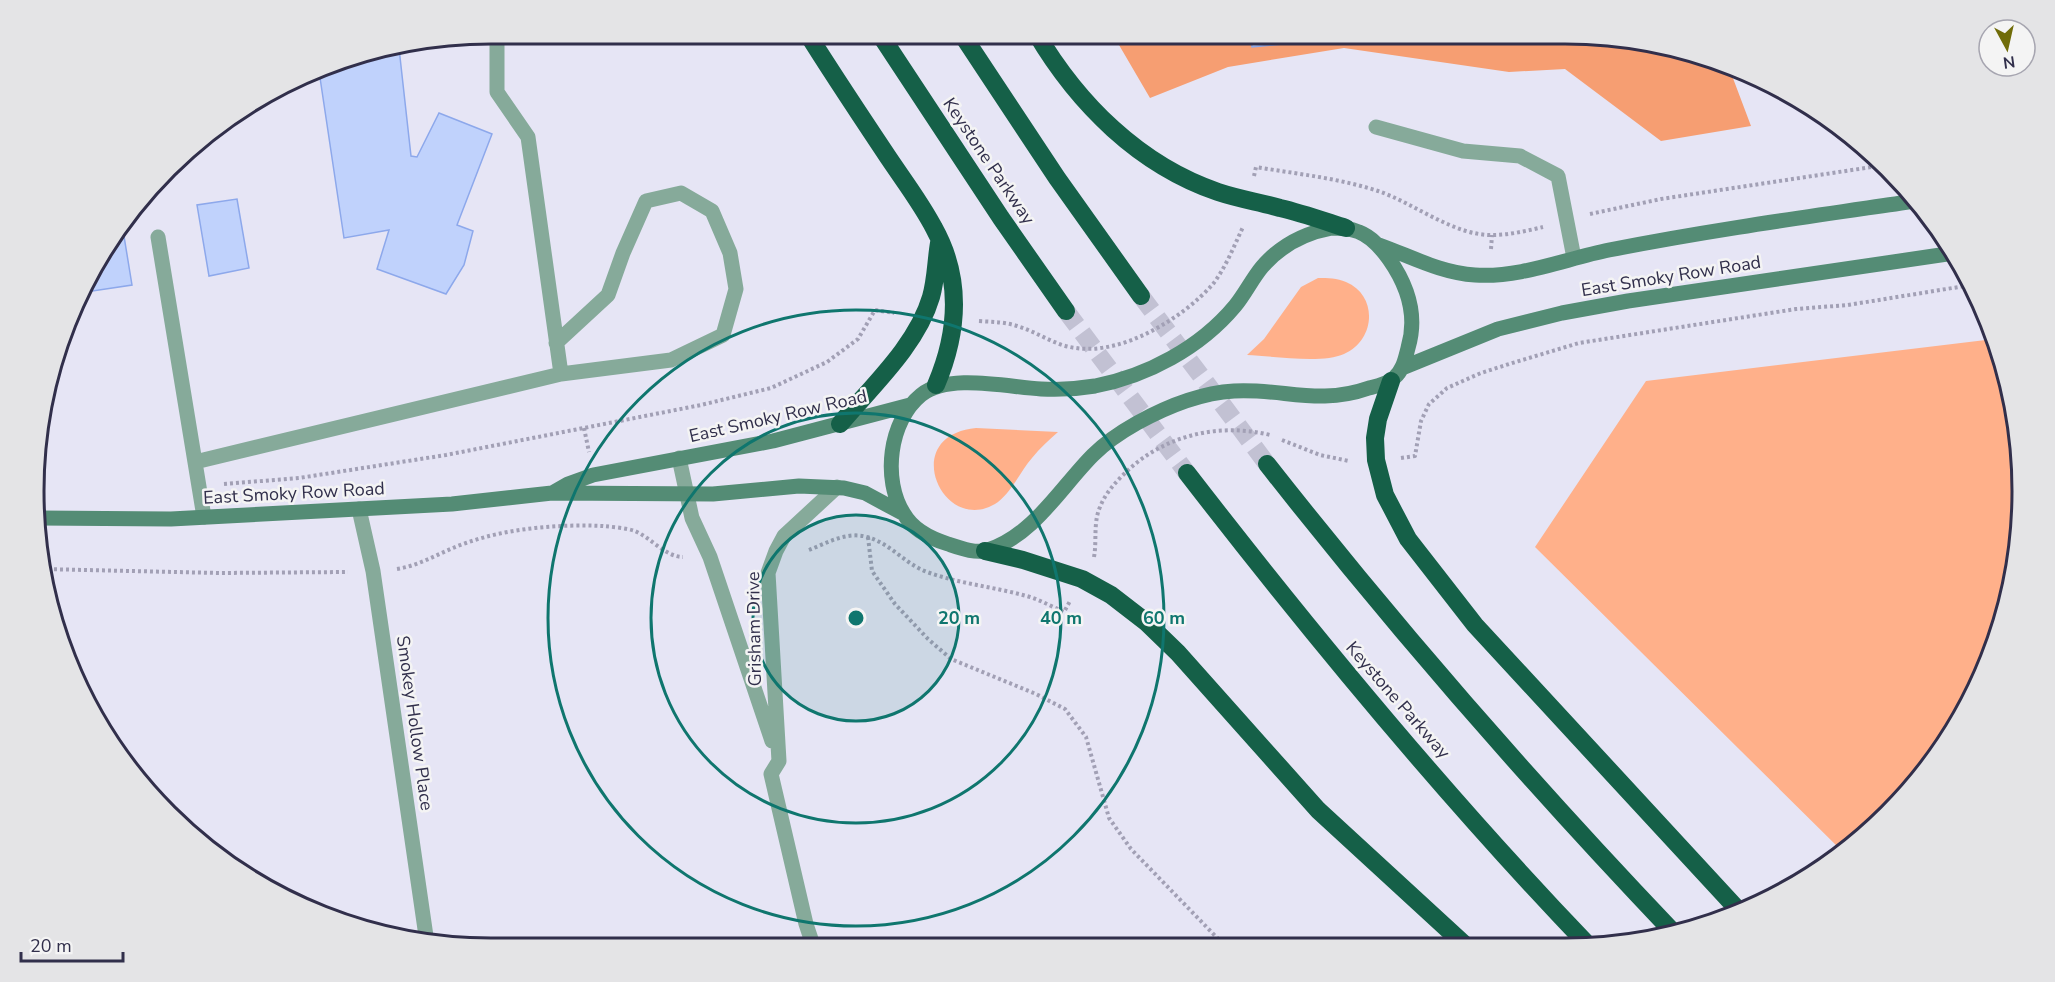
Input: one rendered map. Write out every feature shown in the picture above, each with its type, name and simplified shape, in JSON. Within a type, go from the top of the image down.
[{"type":"highway","points":[[814,44],[926,213],[946,256],[954,295],[955,319],[946,362],[936,385]]},
{"type":"highway","name":"Keystone Parkway","points":[[886,44],[1001,218],[1066,311]]},
{"type":"highway","points":[[968,44],[1063,187],[1141,296]]},
{"type":"highway","points":[[1042,44],[1076,89],[1113,131],[1162,166],[1216,192],[1247,202],[1280,207],[1346,228]]},
{"type":"highway","points":[[840,424],[906,347],[924,317],[931,296],[939,238]]},
{"type":"highway","points":[[1397,374],[1378,419],[1375,438],[1376,460],[1385,495],[1408,539],[1475,625],[1733,905]]},
{"type":"highway","points":[[1268,464],[1354,574],[1432,668],[1554,806],[1667,926]]},
{"type":"highway","name":"Keystone Parkway","points":[[1187,473],[1338,664],[1502,852],[1582,938]]},
{"type":"highway","points":[[985,551],[1023,560],[1082,579],[1111,595],[1146,622],[1178,653],[1318,810],[1457,938]]},
{"type":"street","points":[[497,44],[497,92],[528,137],[561,374]]},
{"type":"street","points":[[1376,127],[1463,151],[1520,156],[1558,176],[1574,258]]},
{"type":"street","points":[[195,462],[561,374],[671,360],[723,335],[736,288],[730,253],[712,211],[681,193],[646,201],[623,253],[608,296],[556,343]]},
{"type":"street","name":"East Smoky Row Road","points":[[1379,245],[1445,269],[1475,275],[1519,271],[1606,250],[1695,234],[1905,202]]},
{"type":"street","points":[[985,551],[963,549],[924,534],[904,514],[893,484],[891,466],[898,429],[910,405],[921,394],[936,385],[964,383],[1046,390],[1074,389],[1126,378],[1170,359],[1195,343],[1235,306],[1261,268],[1276,253],[1305,236],[1332,228],[1346,228],[1360,232],[1379,245],[1398,272],[1410,301],[1412,336],[1397,374]]},
{"type":"street","points":[[158,237],[204,517]]},
{"type":"street","name":"East Smoky Row Road","points":[[985,551],[1030,525],[1096,451],[1118,434],[1142,420],[1200,396],[1238,391],[1321,398],[1354,393],[1498,329],[1562,313],[1944,254]]},
{"type":"street","name":"East Smoky Row Road","points":[[552,493],[568,484],[593,475],[773,441],[910,405]]},
{"type":"street","name":"Grisham Drive","points":[[679,458],[692,518],[710,557],[779,760]]},
{"type":"street","name":"East Smoky Row Road","points":[[44,518],[171,519],[452,504],[552,493],[742,493],[799,486],[837,487],[865,493],[904,514]]},
{"type":"street","name":"Grisham Drive","points":[[811,938],[771,774],[779,760],[768,573],[784,536],[837,487]]},
{"type":"street","name":"Smokey Hollow Place","points":[[359,509],[373,571],[426,934]]},
{"type":"path","points":[[1256,167],[1338,180],[1378,191],[1458,228],[1492,235],[1522,232],[1661,199],[1872,167]]},
{"type":"path","points":[[1415,456],[1421,421],[1429,404],[1447,388],[1481,373],[1579,343],[1796,309],[1848,305],[1962,287]]},
{"type":"path","points":[[199,486],[299,478],[446,455],[669,411],[771,388],[827,362],[858,339],[875,310]]},
{"type":"path","points":[[399,569],[421,564],[451,548],[499,533],[548,527],[603,526],[633,530],[675,557]]},
{"type":"path","points":[[868,537],[872,571],[895,604],[928,639],[951,659],[1036,694],[1065,709],[1086,737],[1109,818],[1131,849],[1217,938]]},
{"type":"path","points":[[50,569],[229,573],[346,572]]},
{"type":"shaded area","points":[[1118,44],[1593,44],[1651,52],[1708,67],[1733,77],[1751,126],[1661,141],[1565,69],[1509,72],[1344,48],[1228,67],[1150,98]]},
{"type":"shaded area","points":[[1318,278],[1346,282],[1364,297],[1369,318],[1367,329],[1354,348],[1344,354],[1323,359],[1247,355],[1264,339],[1301,287]]},
{"type":"shaded area","points":[[1985,340],[2003,404],[2011,462],[2012,491],[2008,549],[1988,635],[1965,689],[1936,740],[1900,786],[1859,827],[1837,846],[1535,547],[1646,381]]},
{"type":"shaded area","points":[[976,428],[1058,432],[1035,454],[1003,498],[979,510],[961,507],[947,497],[937,482],[934,465],[938,448],[952,435]]},
{"type":"building","points":[[1252,44],[1282,44],[1252,47]]},
{"type":"building","points":[[400,53],[411,156],[417,157],[439,113],[492,134],[457,225],[473,231],[464,265],[446,294],[377,269],[389,230],[344,238],[320,78],[347,67]]},
{"type":"building","points":[[237,199],[249,268],[209,276],[197,205]]},
{"type":"building","points":[[124,235],[132,285],[91,291],[103,267]]},
{"type":"tunnel","points":[[1141,296],[1267,464]]},
{"type":"tunnel","points":[[1066,311],[1187,473]]}]
